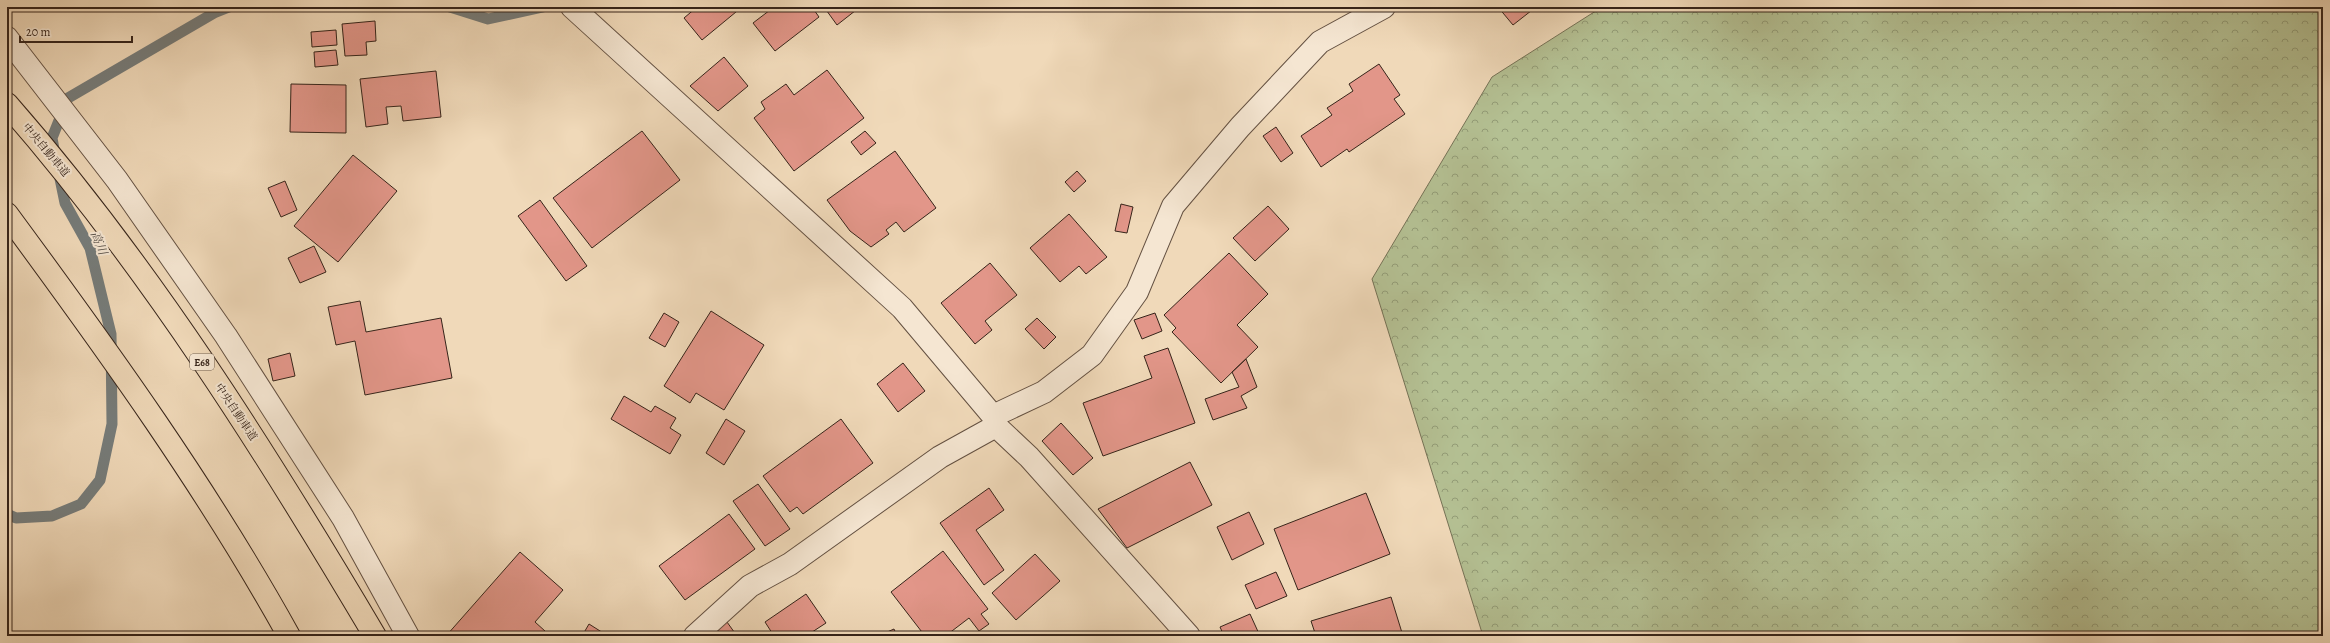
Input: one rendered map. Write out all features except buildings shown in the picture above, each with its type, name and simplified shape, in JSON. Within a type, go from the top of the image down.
[{"type":"highway","name":"中央自動車道","points":[[7,104],[53,157],[176,323],[292,497],[375,636]]},
{"type":"highway","points":[[7,214],[176,450],[258,579],[289,636]]},
{"type":"street","points":[[572,7],[902,308],[994,421],[1189,636]]},
{"type":"street","points":[[695,636],[750,586],[790,564],[940,457],[994,421],[1044,392],[1092,355],[1137,292],[1173,206],[1240,127],[1320,42],[1384,7]]},
{"type":"street","points":[[7,38],[117,180],[226,336],[343,518],[408,636]]},
{"type":"green space","points":[[1602,7],[2323,7],[2323,636],[1483,636],[1372,279],[1492,77]]},
{"type":"waterway","name":"高川","points":[[55,155],[52,138],[68,98],[214,13],[229,7]]},
{"type":"waterway","name":"高川","points":[[450,7],[488,19],[543,7]]},
{"type":"waterway","name":"高川","points":[[7,514],[16,518],[52,516],[81,504],[100,480],[112,424],[111,334],[90,248],[65,203],[59,174]]}]
